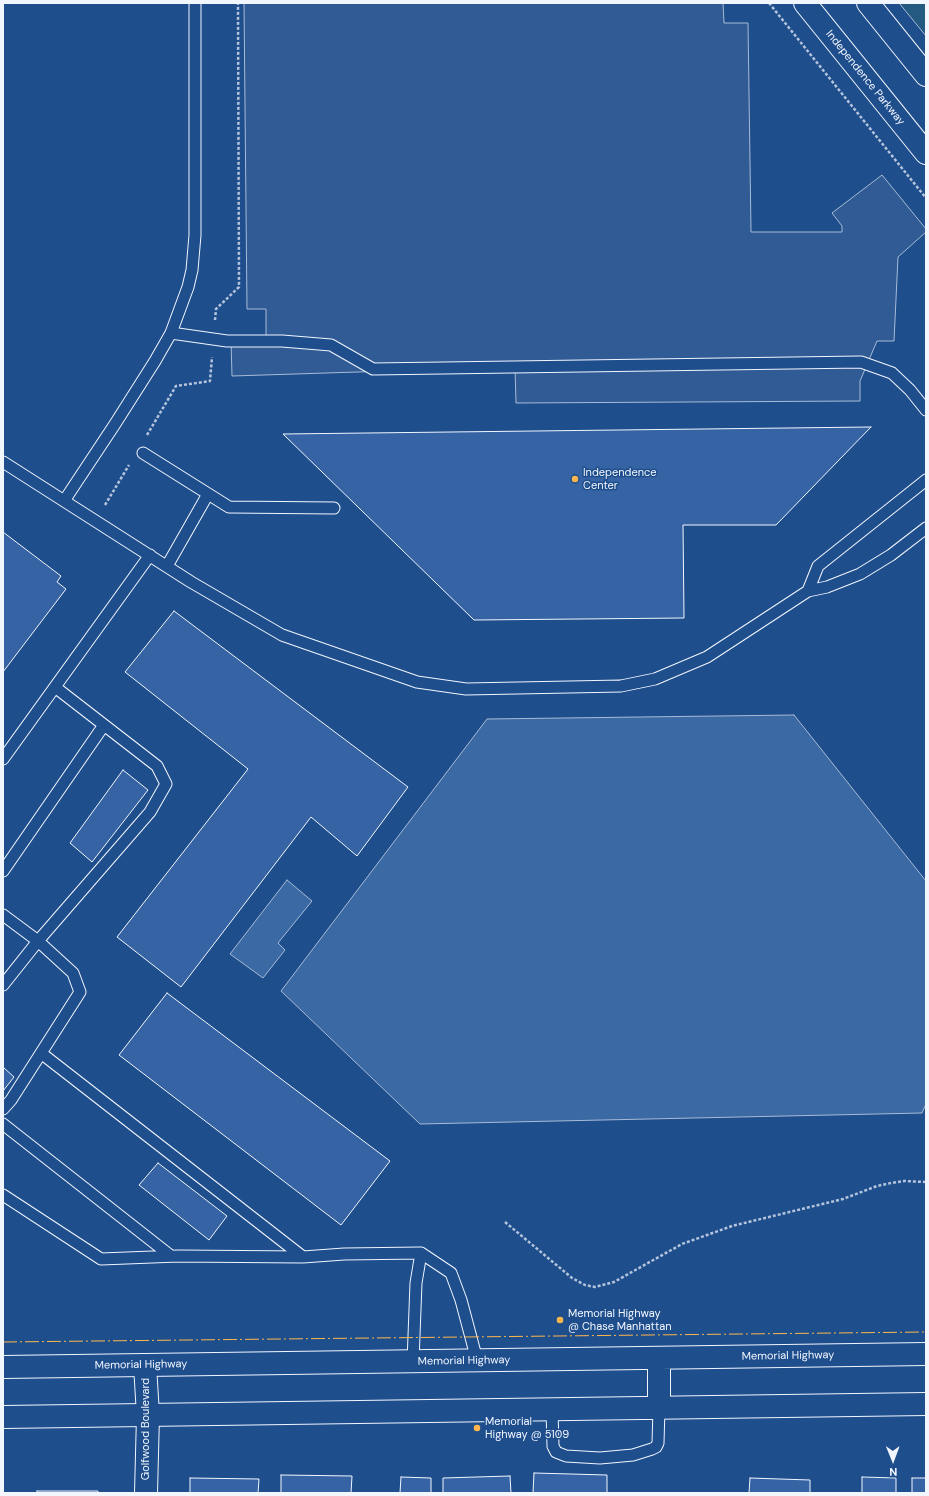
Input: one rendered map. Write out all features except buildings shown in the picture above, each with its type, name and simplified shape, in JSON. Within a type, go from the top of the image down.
[{"type":"main road","name":"Independence Parkway","points":[[805,3],[926,153]]},
{"type":"main road","points":[[868,3],[926,75]]},
{"type":"main road","name":"Memorial Highway","points":[[3,1368],[926,1354]]},
{"type":"main road","points":[[659,1358],[659,1408]]},
{"type":"main road","name":"Golfwood Boulevard","points":[[145,1365],[148,1415],[146,1493]]},
{"type":"main road","points":[[3,1417],[926,1404]]},
{"type":"lane","points":[[64,501],[116,424],[155,361],[171,332],[188,287],[194,253],[195,235],[195,3]]},
{"type":"lane","points":[[171,332],[227,341],[282,341],[331,344],[374,369],[861,362],[892,373],[910,390],[926,410]]},
{"type":"lane","points":[[143,453],[229,507],[334,508]]},
{"type":"lane","points":[[3,462],[167,566],[282,635],[417,682],[466,689],[621,686],[655,679],[708,658],[808,591],[826,587],[860,574],[891,556],[926,528]]},
{"type":"lane","points":[[808,591],[818,566],[926,480]]},
{"type":"lane","points":[[167,566],[208,494]]},
{"type":"lane","points":[[3,759],[150,555]]},
{"type":"lane","points":[[3,985],[38,941],[150,812],[166,784],[157,766],[54,687]]},
{"type":"lane","points":[[3,871],[104,725]]},
{"type":"lane","points":[[3,915],[38,941],[73,973],[80,992],[11,1100],[3,1109]]},
{"type":"lane","points":[[41,1053],[303,1257]]},
{"type":"lane","points":[[3,1124],[171,1256]]},
{"type":"lane","points":[[3,1195],[101,1259],[171,1256],[303,1257],[344,1254],[422,1253],[451,1273],[461,1300],[477,1360]]},
{"type":"lane","points":[[413,1362],[416,1283],[422,1253]]},
{"type":"lane","points":[[552,1410],[553,1446],[556,1452],[566,1456],[600,1458],[633,1455],[656,1447],[658,1443],[659,1408]]},
{"type":"path","points":[[769,3],[926,198]]},
{"type":"path","points":[[505,1222],[572,1278],[585,1285],[595,1287],[614,1282],[682,1244],[732,1226],[843,1199],[878,1186],[891,1183],[904,1181],[926,1182]]},
{"type":"shaded area","points":[[244,3],[723,3],[724,23],[748,23],[751,232],[842,232],[842,226],[832,213],[882,175],[926,229],[926,232],[898,257],[894,341],[877,341],[860,381],[860,401],[516,403],[515,367],[232,376],[231,341],[266,340],[266,309],[247,309]]},
{"type":"shaded area","points":[[899,3],[926,3],[926,36]]},
{"type":"shaded area","points":[[794,715],[926,881],[926,1104],[922,1113],[420,1124],[281,991],[487,719]]},
{"type":"shaded area","points":[[287,880],[312,901],[278,943],[285,950],[263,978],[230,954]]},
{"type":"power","points":[[3,1342],[926,1332]]},
{"type":"place","name":"Independence Center","points":[[575,479]]},
{"type":"place","name":"Memorial Highway @ Chase Manhattan","points":[[560,1320]]},
{"type":"place","name":"Memorial Highway @ 5109","points":[[477,1428]]}]
